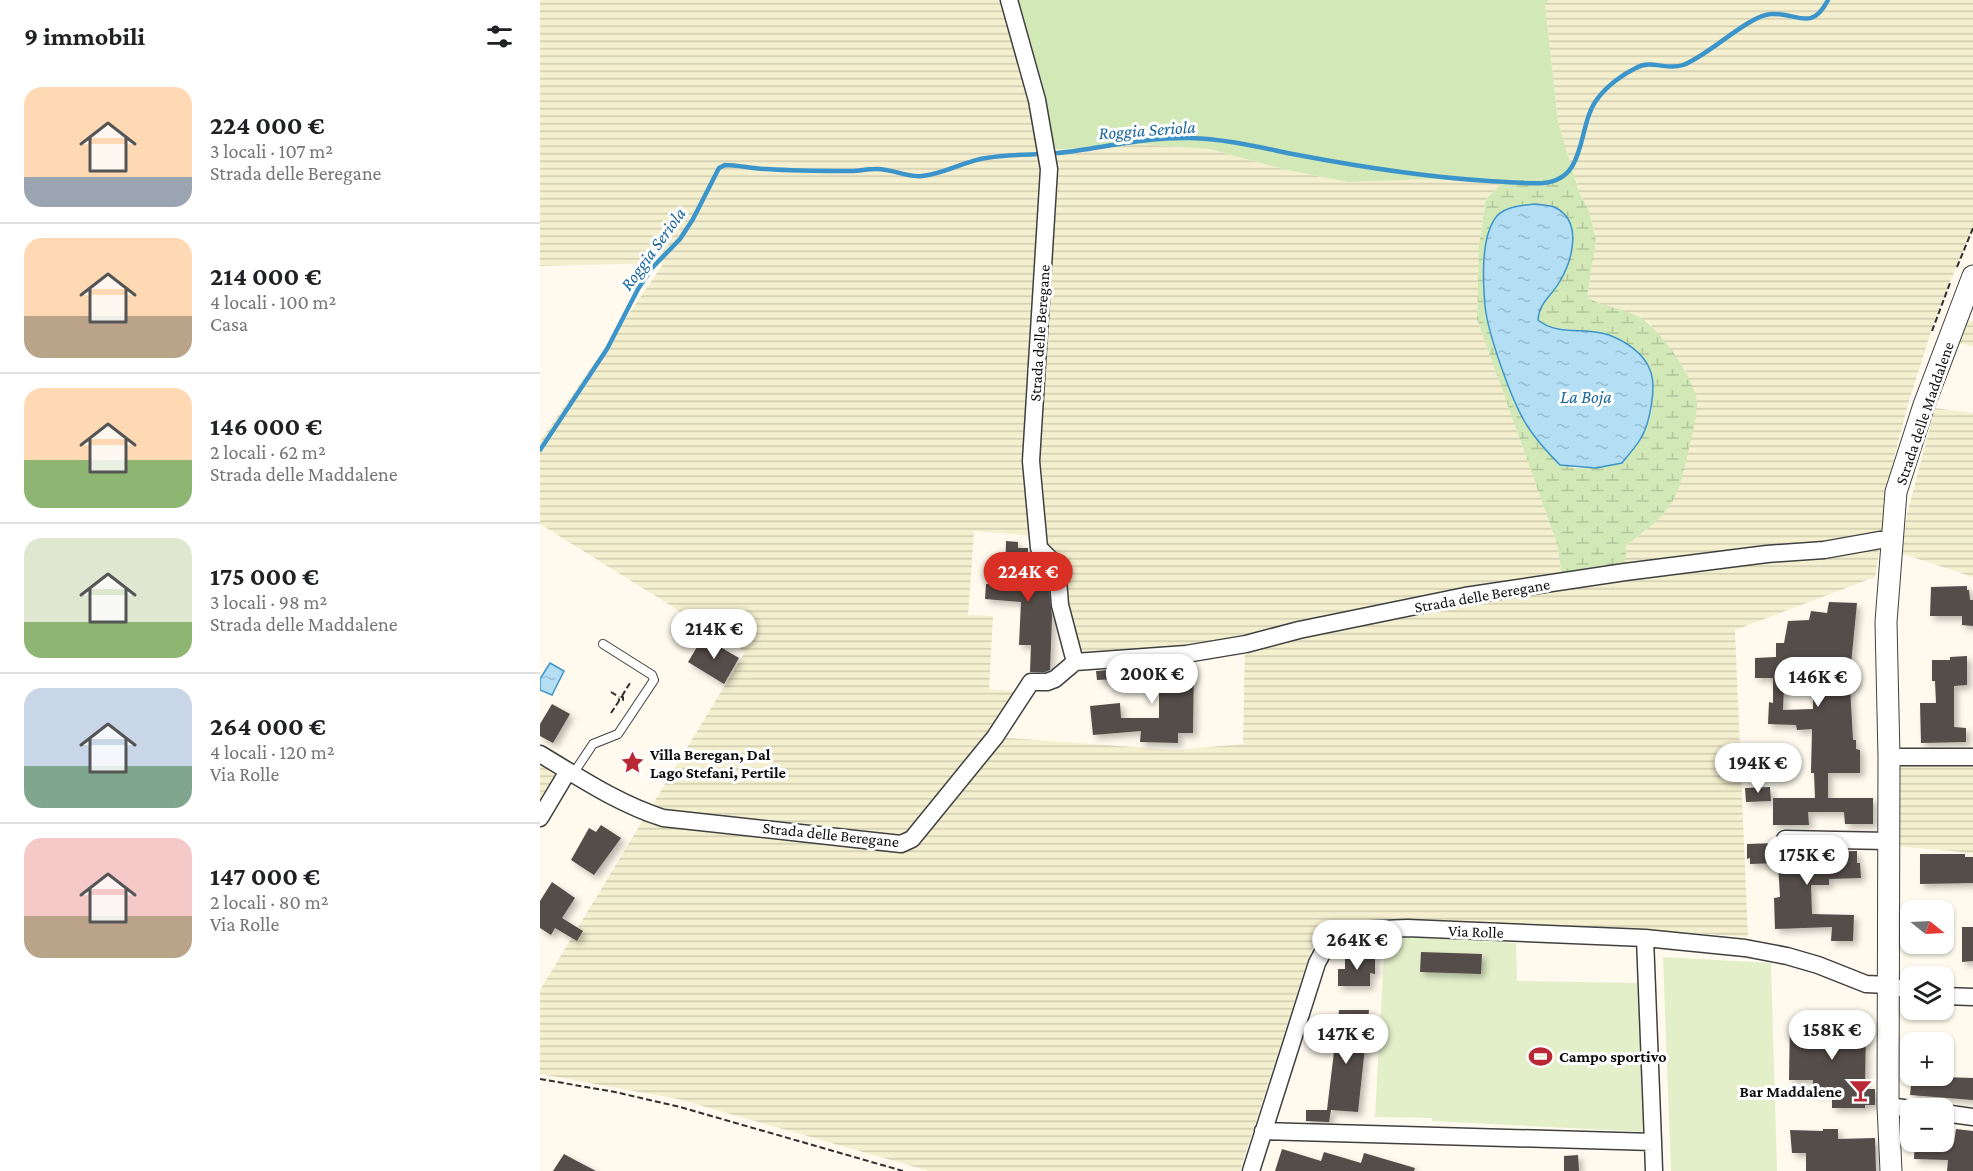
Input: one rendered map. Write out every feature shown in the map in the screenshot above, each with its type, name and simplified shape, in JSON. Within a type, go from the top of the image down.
[{"type":"street","name":"Strada delle Beregane","points":[[1009,0],[1037,100],[1048,181],[1031,461],[1039,548],[1057,568],[1060,605],[1075,662]]},
{"type":"street","name":"Strada delle Maddalene","points":[[1892,1171],[1888,1106],[1889,757],[1886,622],[1896,492],[1924,405],[1973,276]]},
{"type":"street","name":"Strada delle Beregane","points":[[540,754],[638,810],[663,818],[901,844],[912,839],[995,737],[1031,682],[1047,682],[1055,679],[1075,662],[1186,654],[1246,644],[1299,630],[1476,595],[1625,572],[1824,549],[1880,540],[1892,541]]},
{"type":"street","points":[[1889,757],[1973,757]]},
{"type":"street","points":[[540,818],[571,772]]},
{"type":"street","points":[[1785,839],[1888,841]]},
{"type":"street","name":"Via Rolle","points":[[1251,1171],[1317,963],[1324,950],[1344,934],[1357,930],[1407,928],[1645,938],[1756,950],[1818,964],[1866,984],[1900,988]]},
{"type":"street","points":[[1645,938],[1654,1171]]},
{"type":"street","points":[[1954,996],[1973,997]]},
{"type":"street","points":[[1888,1106],[1900,1108]]},
{"type":"street","points":[[1954,1114],[1973,1117]]},
{"type":"street","points":[[1263,1131],[1653,1142]]},
{"type":"lane","points":[[571,772],[593,744],[618,734],[654,680],[652,675],[603,644]]},
{"type":"path","points":[[611,713],[630,683]]},
{"type":"path","points":[[611,692],[620,698]]},
{"type":"path","points":[[540,1079],[615,1092],[680,1107],[903,1171]]},
{"type":"shaded area","points":[[540,0],[1009,0],[1046,150],[1141,144],[1209,149],[1283,169],[1348,182],[1429,179],[1502,183],[1486,199],[1479,245],[1477,319],[1557,544],[1563,580],[1626,546],[1647,530],[1686,371],[1649,323],[1633,314],[1598,304],[1587,297],[1596,240],[1589,211],[1579,192],[1558,122],[1545,4],[1549,0],[1973,0],[1973,228],[1937,313],[1909,401],[1891,470],[1875,577],[1735,630],[1748,937],[1639,929],[1395,919],[1339,922],[1324,928],[1311,950],[1240,1171],[929,1171],[678,1099],[540,1074],[540,990],[745,652],[540,524],[540,441],[664,263],[540,266]],"holes":[[[974,531],[1037,536],[1060,605],[1075,662],[1245,644],[1243,744],[1175,750],[995,737],[1025,692],[989,689],[993,616],[968,615]]]},
{"type":"shaded area","points":[[1966,321],[1973,321],[1973,346],[1957,343]]},
{"type":"shaded area","points":[[1935,408],[1973,413],[1973,577],[1900,553],[1907,514]]},
{"type":"shaded area","points":[[1973,757],[1973,853],[1894,846],[1899,758]]},
{"type":"shaded area","points":[[540,760],[560,776],[540,811]]},
{"type":"green space","points":[[1009,0],[1549,0],[1545,4],[1558,122],[1579,192],[1560,180],[1534,178],[1502,183],[1429,179],[1348,182],[1283,169],[1209,149],[1141,144],[1046,150]]},
{"type":"green space","points":[[1534,178],[1560,180],[1579,192],[1589,211],[1596,240],[1587,297],[1628,312],[1650,325],[1679,361],[1695,393],[1697,403],[1695,422],[1679,487],[1661,517],[1626,546],[1625,572],[1563,581],[1557,544],[1477,319],[1479,245],[1486,199],[1502,183]],"holes":[[[1485,244],[1545,299],[1539,309],[1538,320],[1545,326],[1609,335],[1637,350],[1651,391],[1652,411],[1645,430],[1622,463],[1596,468],[1574,468],[1526,425],[1510,390],[1485,307]]]},
{"type":"green space","name":"Campo sportivo","points":[[1385,936],[1516,943],[1517,981],[1637,983],[1637,991],[1647,991],[1648,1132],[1432,1121],[1432,1118],[1375,1117]]},
{"type":"green space","points":[[1663,957],[1771,963],[1777,1171],[1671,1171]]},
{"type":"water","name":"La Boja","points":[[1535,204],[1554,207],[1563,213],[1569,221],[1573,241],[1565,272],[1543,304],[1538,320],[1563,330],[1609,335],[1639,353],[1650,370],[1653,395],[1647,423],[1639,441],[1622,463],[1596,468],[1560,465],[1528,427],[1515,402],[1502,368],[1485,306],[1484,274],[1487,239],[1497,215],[1512,207]]},
{"type":"water","points":[[550,663],[564,671],[552,695],[540,690],[540,679]]},
{"type":"building","points":[[1006,541],[1018,542],[1018,548],[1028,548],[1028,564],[1041,564],[1047,572],[1052,616],[1050,670],[1045,672],[1030,672],[1031,645],[1019,645],[1021,602],[985,599],[986,584],[1001,583],[1001,575],[1005,575]]},
{"type":"building","points":[[1967,586],[1970,600],[1973,600],[1973,626],[1962,625],[1962,616],[1930,616],[1931,587]]},
{"type":"building","points":[[1829,602],[1857,603],[1851,664],[1856,664],[1856,687],[1850,687],[1853,740],[1856,740],[1856,749],[1860,750],[1860,773],[1828,773],[1828,798],[1873,798],[1873,824],[1845,824],[1844,812],[1808,812],[1809,825],[1773,825],[1773,798],[1815,798],[1814,773],[1811,773],[1812,729],[1797,730],[1796,725],[1768,724],[1769,702],[1773,703],[1773,678],[1755,678],[1755,658],[1776,657],[1776,643],[1784,643],[1788,621],[1809,620],[1811,611],[1827,613]],"holes":[[[1784,686],[1813,686],[1813,709],[1783,710]]]},
{"type":"building","points":[[703,637],[739,658],[724,684],[688,662]]},
{"type":"building","points":[[1967,656],[1967,685],[1954,686],[1954,727],[1966,728],[1966,742],[1921,743],[1920,703],[1936,703],[1935,681],[1932,681],[1932,660],[1950,660],[1950,657]]},
{"type":"building","points":[[1194,663],[1193,733],[1178,733],[1178,743],[1140,742],[1141,731],[1093,735],[1090,706],[1120,703],[1121,718],[1159,718],[1159,677],[1097,680],[1096,671]]},
{"type":"building","points":[[552,704],[570,714],[553,743],[540,736],[540,724]]},
{"type":"building","points":[[1770,787],[1771,801],[1746,802],[1745,788]]},
{"type":"building","points":[[601,825],[621,838],[594,875],[571,860],[589,828],[596,832]]},
{"type":"building","points":[[1775,843],[1776,853],[1857,851],[1861,878],[1829,879],[1829,885],[1811,885],[1812,914],[1854,915],[1853,941],[1831,941],[1832,927],[1775,929],[1774,898],[1780,897],[1778,863],[1750,864],[1750,858],[1747,859],[1747,844]]},
{"type":"building","points":[[1920,854],[1965,854],[1965,857],[1973,857],[1973,883],[1920,884]]},
{"type":"building","points":[[552,882],[575,898],[562,918],[583,931],[577,941],[555,928],[551,935],[540,928],[540,901]]},
{"type":"building","points":[[1962,927],[1973,927],[1973,961],[1962,962]]},
{"type":"building","points":[[1421,952],[1482,954],[1481,974],[1420,972]]},
{"type":"building","points":[[1345,956],[1375,956],[1375,974],[1370,973],[1370,986],[1338,986],[1338,969],[1345,969]]},
{"type":"building","points":[[1339,1010],[1369,1010],[1358,1112],[1331,1110],[1329,1122],[1306,1121],[1306,1110],[1327,1110]]},
{"type":"building","points":[[1790,1022],[1866,1023],[1865,1089],[1875,1089],[1875,1105],[1865,1105],[1865,1108],[1832,1108],[1832,1094],[1812,1093],[1813,1080],[1789,1080]]},
{"type":"building","points":[[1954,1077],[1973,1078],[1973,1100],[1910,1095],[1911,1086],[1954,1086]]},
{"type":"building","points":[[1823,1129],[1838,1129],[1838,1139],[1875,1138],[1876,1171],[1806,1171],[1806,1153],[1792,1153],[1790,1130],[1823,1131]]},
{"type":"building","points":[[1956,1129],[1973,1131],[1973,1171],[1947,1171],[1948,1160],[1914,1159],[1914,1152],[1954,1152]]},
{"type":"building","points":[[1282,1149],[1321,1161],[1324,1152],[1361,1163],[1364,1153],[1415,1168],[1414,1171],[1275,1171]]},
{"type":"building","points":[[564,1154],[575,1160],[596,1171],[553,1171]]},
{"type":"building","points":[[1578,1155],[1579,1171],[1564,1171],[1564,1156]]},
{"type":"waterway","name":"Roggia Seriola","points":[[540,450],[607,349],[638,289],[651,269],[680,239],[719,168],[725,165],[798,171],[881,169],[910,176],[922,176],[995,157],[1058,153],[1140,141],[1190,138],[1231,142],[1345,164],[1417,174],[1489,181],[1543,183],[1558,179],[1568,172],[1575,161],[1591,109],[1606,89],[1626,74],[1647,65],[1671,67],[1683,65],[1762,16],[1780,14],[1803,19],[1809,18],[1816,16],[1828,0]]},
{"type":"place","name":"Villa Beregan, Dal Lago Stefani, Pertile","points":[[632,763]]},
{"type":"place","name":"Campo sportivo","points":[[1541,1056]]},
{"type":"place","name":"Bar Maddalene","points":[[1860,1091]]}]
